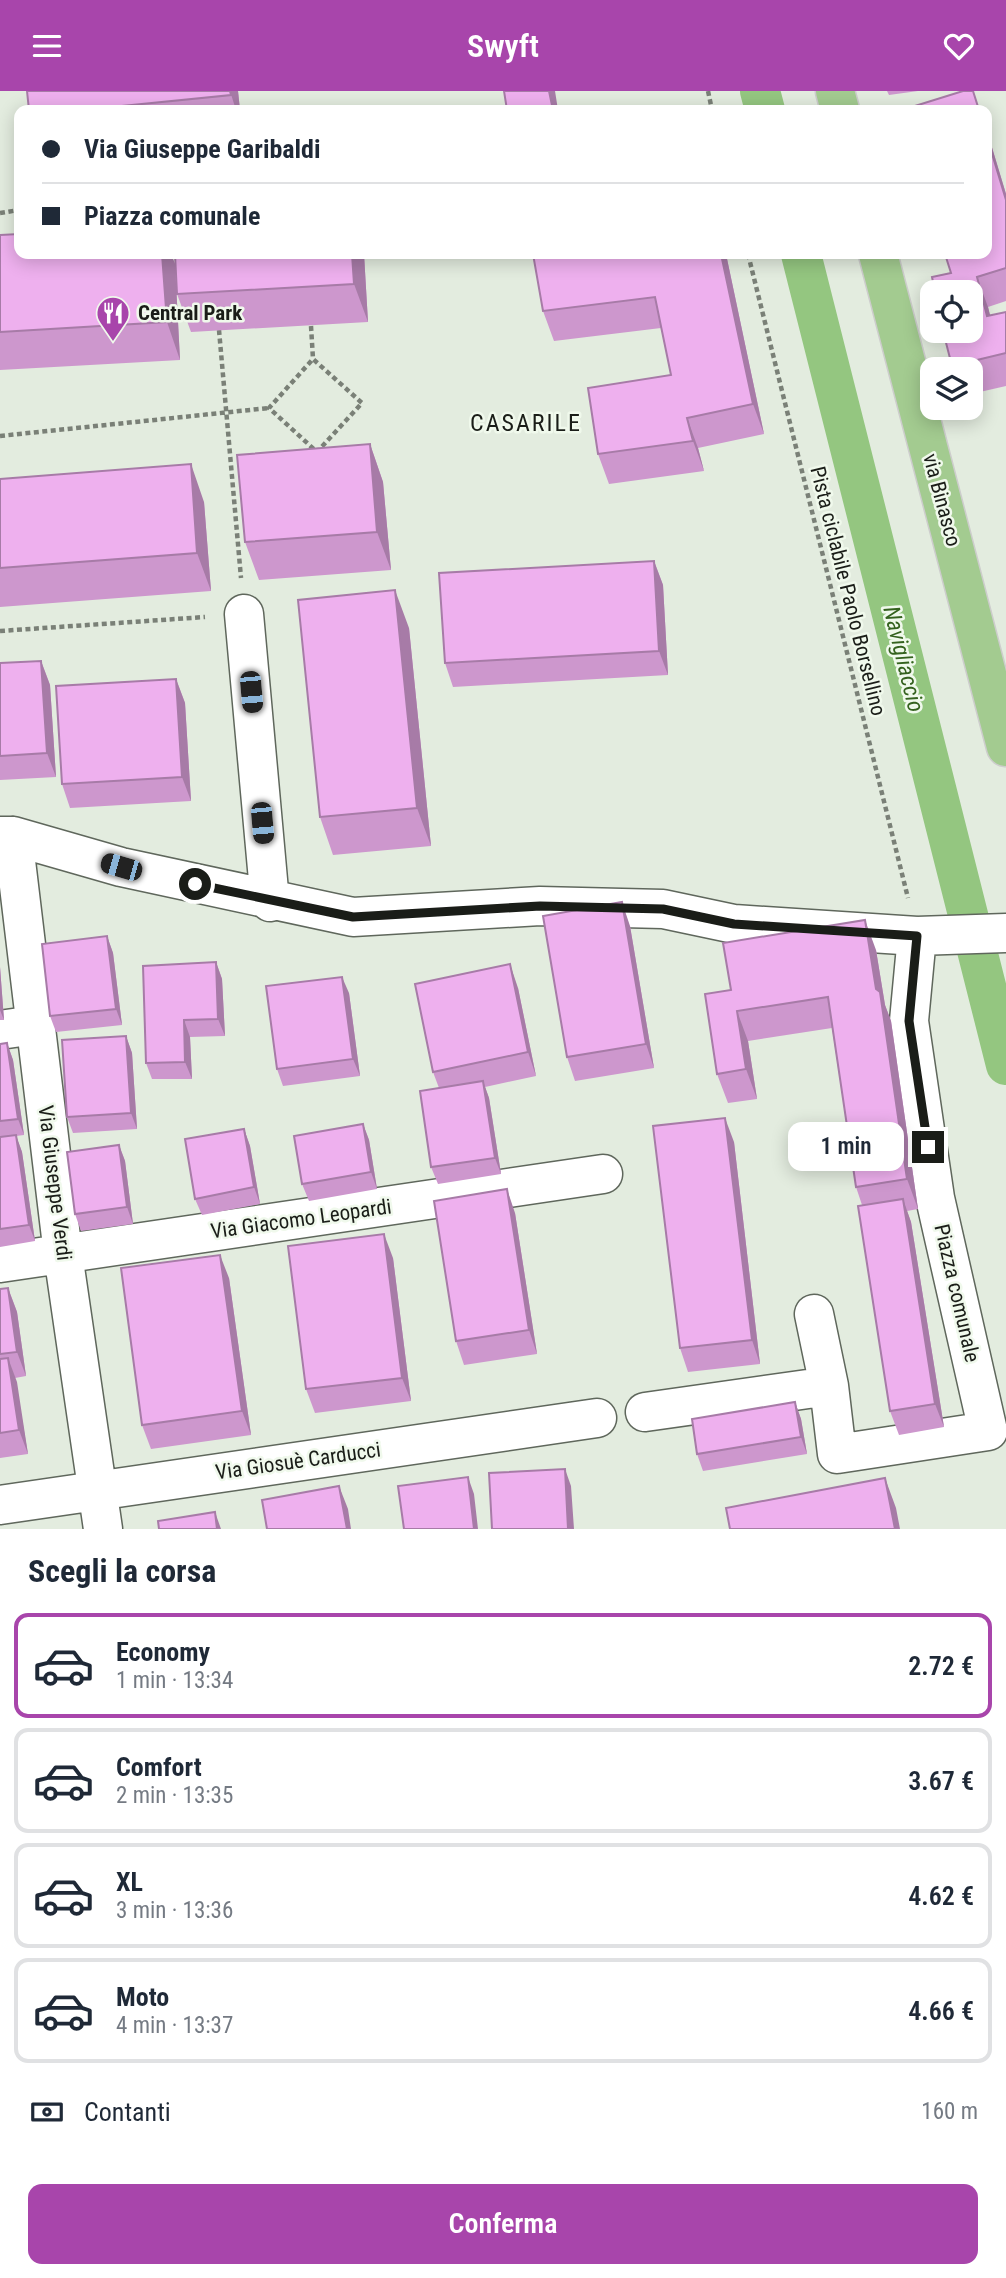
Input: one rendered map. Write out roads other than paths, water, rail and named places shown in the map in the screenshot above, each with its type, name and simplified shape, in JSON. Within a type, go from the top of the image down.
[{"type":"main road","name":"via Binasco","points":[[879,259],[1006,747]]},
{"type":"street","points":[[244,614],[270,902]]},
{"type":"street","points":[[7,836],[121,867],[270,902],[353,917],[540,906],[663,909],[734,924],[917,936],[956,937],[1006,933]]},
{"type":"street","name":"Via Giuseppe Verdi","points":[[7,836],[18,1028],[63,1254],[103,1529]]},
{"type":"street","name":"Piazza comunale","points":[[829,1386],[838,1454],[988,1431],[935,1198],[909,1021],[917,936]]},
{"type":"street","name":"Via Giacomo Leopardi","points":[[0,1263],[603,1174]]},
{"type":"street","points":[[645,1412],[829,1386],[814,1314]]},
{"type":"street","name":"Via Giosuè Carducci","points":[[0,1505],[597,1418]]},
{"type":"waterway","name":"Navigliaccio","points":[[760,91],[764,105]]},
{"type":"waterway","name":"Navigliaccio","points":[[802,259],[1006,1065]]},
{"type":"place","name":"Central Park","points":[[113,343]]},
{"type":"district","name":"CASARILE","points":[[526,423]]}]
